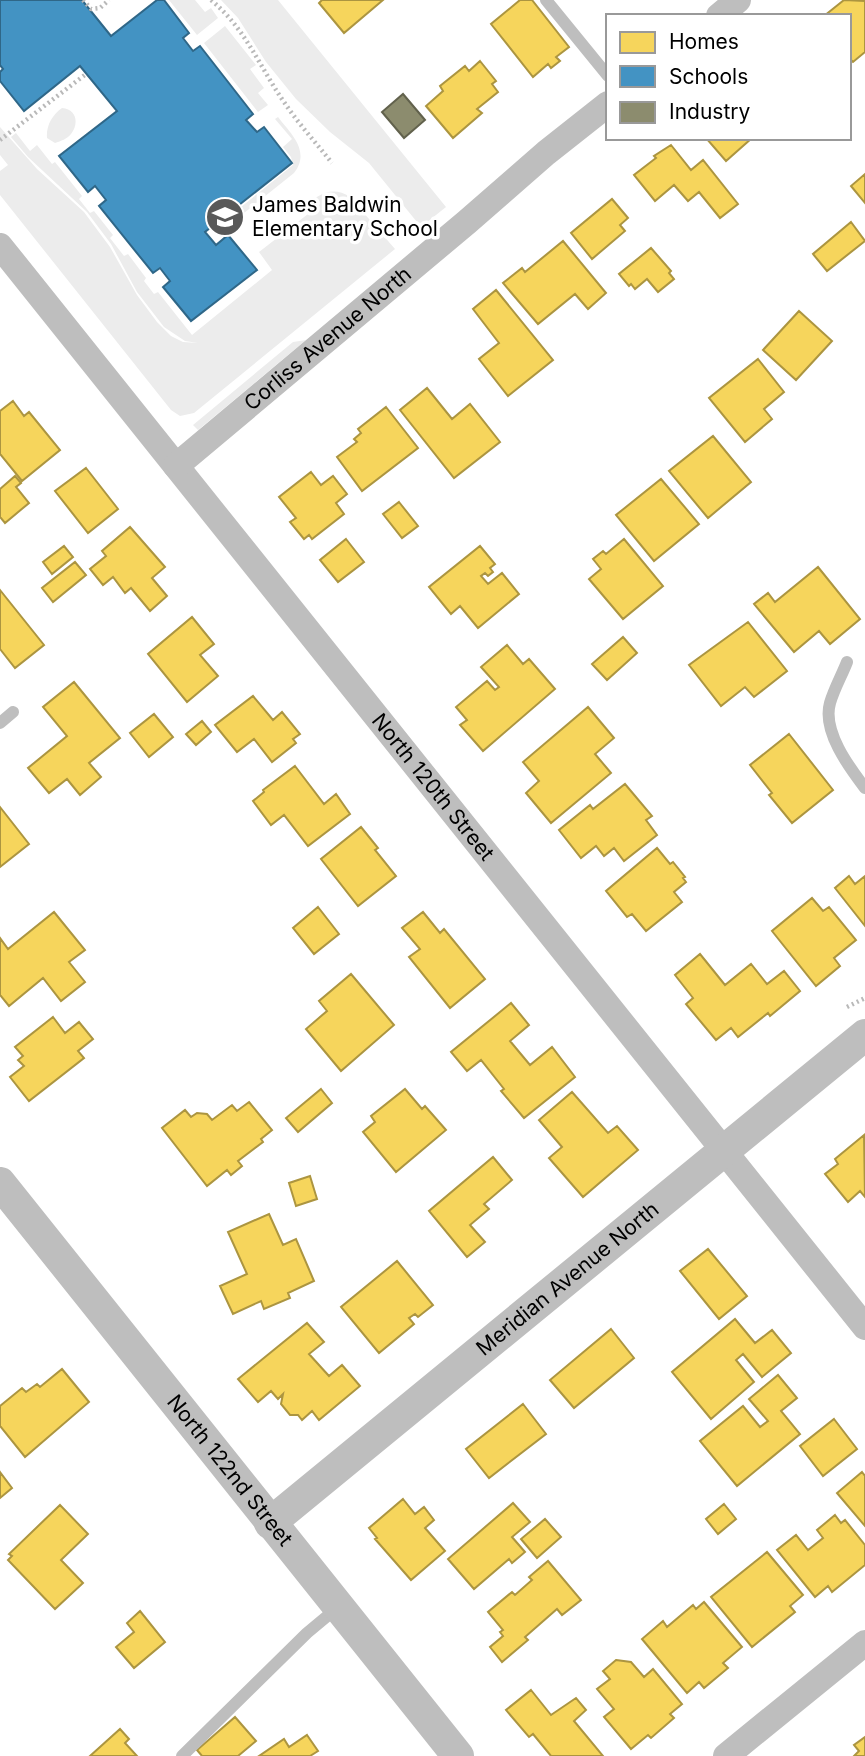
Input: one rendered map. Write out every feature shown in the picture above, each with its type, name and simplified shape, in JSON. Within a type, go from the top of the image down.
[{"type":"street","points":[[721,14],[738,0]]},
{"type":"street","name":"Corliss Avenue North","points":[[176,466],[546,153],[606,106]]},
{"type":"street","name":"North 120th Street","points":[[0,246],[865,1327]]},
{"type":"street","name":"Meridian Avenue North","points":[[270,1523],[865,1035]]},
{"type":"street","name":"North 122nd Street","points":[[0,1183],[458,1756]]},
{"type":"street","points":[[726,1756],[865,1643]]},
{"type":"lane","points":[[546,0],[606,74]]},
{"type":"lane","points":[[847,662],[829,705],[829,719],[842,759],[865,788]]},
{"type":"lane","points":[[0,723],[13,712]]},
{"type":"lane","points":[[182,1756],[337,1607]]},
{"type":"path","points":[[83,0],[91,9],[100,8],[109,0]]},
{"type":"path","points":[[211,0],[240,29],[284,101],[332,163]]},
{"type":"path","points":[[0,140],[86,74]]},
{"type":"path","points":[[847,1007],[865,998]]},
{"type":"shaded area","points":[[169,0],[195,0],[205,12],[211,8],[218,18],[197,35]]},
{"type":"shaded area","points":[[221,0],[278,0],[446,207],[421,227],[369,163],[330,132],[296,99],[266,62],[238,18]]},
{"type":"shaded area","points":[[225,26],[256,65],[250,69],[264,88],[258,93],[268,105],[258,112],[204,43]]},
{"type":"shaded area","points":[[62,108],[74,114],[75,126],[69,136],[55,143],[47,138],[48,129],[55,114]]},
{"type":"shaded area","points":[[278,117],[297,143],[300,150],[299,165],[294,173],[234,221],[230,216],[293,165],[291,157],[283,147],[292,139],[275,119]]},
{"type":"shaded area","points":[[0,127],[37,169],[84,212],[110,247],[137,295],[157,322],[171,336],[183,342],[198,343],[185,341],[164,327],[137,292],[111,244],[87,212],[28,157],[11,137],[16,133],[30,151],[37,145],[52,164],[55,162],[82,196],[79,199],[90,213],[94,211],[113,235],[110,238],[124,256],[128,254],[146,278],[144,281],[154,294],[158,292],[192,335],[272,270],[259,252],[308,214],[303,207],[325,193],[337,192],[350,197],[395,249],[194,413],[180,416],[171,410],[0,195],[0,171],[8,165],[0,155]]},
{"type":"shaded area","points":[[306,340],[198,430],[193,425],[293,342]]},
{"type":"building: Homes","points":[[322,0],[383,0],[344,33],[319,3]]},
{"type":"building: Homes","points":[[520,0],[532,0],[569,47],[556,57],[560,61],[551,68],[548,64],[533,77],[491,24]]},
{"type":"building: Homes","points":[[844,0],[865,1],[865,52],[853,62],[851,14],[826,14]]},
{"type":"building: Homes","points":[[480,61],[496,81],[492,84],[498,92],[477,109],[482,113],[453,138],[426,106],[443,91],[440,86],[465,66],[469,71]]},
{"type":"building: Homes","points":[[708,140],[750,140],[726,161]]},
{"type":"building: Homes","points":[[671,145],[691,170],[703,160],[738,204],[720,218],[699,192],[688,201],[674,185],[655,201],[634,175],[656,158],[654,156]]},
{"type":"building: Homes","points":[[865,174],[865,203],[851,186]]},
{"type":"building: Homes","points":[[612,199],[628,218],[620,225],[625,231],[592,259],[571,233]]},
{"type":"building: Homes","points":[[851,222],[865,241],[827,271],[813,254]]},
{"type":"building: Homes","points":[[563,241],[606,293],[588,309],[575,294],[538,324],[503,283],[522,268],[525,272]]},
{"type":"building: Homes","points":[[651,248],[671,271],[669,273],[674,279],[658,292],[647,279],[635,289],[619,274]]},
{"type":"building: Homes","points":[[496,290],[553,360],[508,396],[479,359],[499,343],[473,309]]},
{"type":"building: Homes","points":[[799,311],[832,341],[796,380],[763,350]]},
{"type":"building: Homes","points":[[758,359],[784,392],[764,409],[772,419],[745,442],[709,398]]},
{"type":"building: Homes","points":[[427,388],[452,419],[470,404],[500,442],[454,478],[400,410]]},
{"type":"building: Homes","points":[[13,401],[24,416],[29,412],[60,450],[22,481],[0,454],[0,411]]},
{"type":"building: Homes","points":[[386,407],[418,448],[362,491],[337,457],[357,442],[354,439],[361,433],[358,429]]},
{"type":"building: Homes","points":[[713,436],[751,482],[708,518],[669,471]]},
{"type":"building: Homes","points":[[86,468],[118,509],[88,533],[55,491]]},
{"type":"building: Homes","points":[[311,472],[321,485],[333,476],[347,494],[336,503],[344,514],[312,539],[309,535],[304,539],[290,522],[296,518],[279,497]]},
{"type":"building: Homes","points":[[15,476],[21,483],[16,487],[29,503],[5,523],[0,517],[0,489]]},
{"type":"building: Homes","points":[[661,479],[699,524],[654,561],[616,515]]},
{"type":"building: Homes","points":[[399,502],[418,526],[402,538],[383,514]]},
{"type":"building: Homes","points":[[130,527],[165,567],[152,578],[167,596],[150,611],[131,588],[125,593],[113,577],[103,585],[90,569],[106,556],[102,551]]},
{"type":"building: Homes","points":[[346,539],[364,562],[338,582],[320,560]]},
{"type":"building: Homes","points":[[624,539],[663,586],[623,619],[589,579],[601,569],[593,559],[603,551],[606,554]]},
{"type":"building: Homes","points":[[64,546],[73,557],[52,574],[43,562]]},
{"type":"building: Homes","points":[[480,546],[495,564],[490,568],[493,572],[488,576],[485,573],[481,576],[488,584],[502,573],[519,594],[478,628],[460,606],[451,614],[429,587]]},
{"type":"building: Homes","points":[[75,562],[86,575],[53,602],[42,588]]},
{"type":"building: Homes","points":[[818,567],[860,619],[830,644],[819,631],[794,652],[754,604],[768,593],[775,602]]},
{"type":"building: Homes","points":[[0,590],[44,645],[15,668],[0,649]]},
{"type":"building: Homes","points":[[192,617],[214,644],[200,655],[218,676],[187,702],[148,654]]},
{"type":"building: Homes","points":[[748,622],[787,671],[754,697],[745,687],[721,706],[689,665]]},
{"type":"building: Homes","points":[[623,637],[637,653],[607,680],[592,664]]},
{"type":"building: Homes","points":[[507,645],[523,664],[529,659],[555,689],[483,751],[460,725],[467,720],[456,707],[487,681],[495,690],[499,687],[481,667]]},
{"type":"building: Homes","points":[[74,682],[120,738],[89,763],[101,777],[80,795],[67,779],[49,793],[28,768],[67,736],[43,707]]},
{"type":"building: Homes","points":[[253,696],[273,720],[282,712],[300,734],[293,739],[296,743],[272,762],[254,739],[237,752],[215,725]]},
{"type":"building: Homes","points":[[588,707],[614,738],[595,754],[611,773],[551,823],[526,793],[539,781],[523,762]]},
{"type":"building: Homes","points":[[154,714],[173,737],[149,757],[130,733]]},
{"type":"building: Homes","points":[[202,721],[211,732],[196,745],[186,734]]},
{"type":"building: Homes","points":[[789,734],[833,790],[792,823],[769,795],[772,793],[750,765]]},
{"type":"building: Homes","points":[[295,766],[324,804],[336,794],[350,814],[308,846],[284,815],[271,825],[253,801]]},
{"type":"building: Homes","points":[[625,784],[652,816],[646,820],[657,835],[624,861],[614,848],[604,856],[596,846],[581,858],[559,830],[590,805],[593,809]]},
{"type":"building: Homes","points":[[0,807],[29,844],[0,867]]},
{"type":"building: Homes","points":[[361,827],[396,876],[358,906],[321,859]]},
{"type":"building: Homes","points":[[657,848],[670,864],[673,862],[686,882],[674,892],[682,902],[646,931],[632,914],[627,917],[606,891]]},
{"type":"building: Homes","points":[[849,876],[855,884],[865,876],[865,926],[835,888]]},
{"type":"building: Homes","points":[[812,898],[823,911],[829,907],[856,940],[834,958],[840,966],[816,986],[772,931]]},
{"type":"building: Homes","points":[[318,907],[339,934],[314,954],[293,928]]},
{"type":"building: Homes","points":[[54,912],[85,950],[69,962],[85,982],[61,1001],[43,978],[9,1006],[0,995],[0,938],[8,949]]},
{"type":"building: Homes","points":[[423,912],[440,933],[444,929],[485,979],[450,1008],[409,957],[420,949],[402,928]]},
{"type":"building: Homes","points":[[700,954],[725,985],[751,964],[767,984],[784,971],[800,991],[770,1016],[768,1013],[738,1037],[731,1028],[716,1040],[686,1004],[693,998],[675,975]]},
{"type":"building: Homes","points":[[351,974],[394,1025],[341,1071],[306,1029],[327,1011],[319,1001]]},
{"type":"building: Homes","points":[[511,1003],[529,1025],[510,1041],[530,1065],[552,1047],[575,1077],[524,1118],[501,1091],[504,1089],[481,1060],[467,1071],[451,1052]]},
{"type":"building: Homes","points":[[53,1017],[65,1033],[79,1022],[93,1039],[78,1051],[84,1058],[29,1101],[10,1077],[24,1066],[18,1060],[23,1056],[15,1047]]},
{"type":"building: Homes","points":[[321,1089],[332,1103],[298,1132],[286,1118]]},
{"type":"building: Homes","points":[[405,1089],[422,1109],[425,1106],[446,1130],[396,1172],[363,1132],[375,1122],[371,1116]]},
{"type":"building: Homes","points":[[572,1092],[608,1133],[617,1126],[638,1150],[583,1197],[549,1158],[562,1147],[539,1120]]},
{"type":"building: Homes","points":[[249,1102],[272,1130],[261,1139],[263,1142],[238,1161],[242,1166],[231,1175],[227,1170],[207,1186],[162,1128],[185,1110],[191,1117],[197,1113],[207,1114],[212,1120],[232,1105],[237,1111]]},
{"type":"building: Homes","points":[[864,1135],[865,1197],[860,1191],[848,1202],[825,1174],[838,1164],[835,1159]]},
{"type":"building: Homes","points":[[493,1157],[512,1180],[484,1204],[489,1209],[470,1225],[485,1242],[467,1257],[429,1211]]},
{"type":"building: Homes","points":[[310,1176],[317,1199],[296,1206],[289,1183]]},
{"type":"building: Homes","points":[[269,1214],[283,1245],[296,1239],[314,1281],[288,1293],[290,1298],[264,1309],[261,1301],[233,1314],[220,1286],[247,1274],[228,1232]]},
{"type":"building: Homes","points":[[708,1249],[747,1296],[719,1319],[680,1271]]},
{"type":"building: Homes","points":[[397,1261],[433,1305],[418,1317],[415,1314],[409,1318],[414,1324],[379,1353],[341,1307]]},
{"type":"building: Homes","points":[[735,1319],[755,1343],[772,1330],[791,1353],[762,1377],[743,1354],[736,1360],[754,1382],[711,1419],[672,1372]]},
{"type":"building: Homes","points":[[307,1323],[324,1342],[309,1354],[329,1376],[342,1365],[360,1386],[319,1420],[312,1411],[302,1420],[298,1415],[290,1415],[281,1404],[283,1394],[278,1399],[271,1391],[258,1402],[238,1379]]},
{"type":"building: Homes","points":[[611,1329],[634,1358],[574,1408],[550,1380]]},
{"type":"building: Homes","points":[[62,1369],[89,1402],[25,1457],[0,1426],[0,1406],[22,1388],[26,1392],[37,1384],[40,1387]]},
{"type":"building: Homes","points":[[778,1375],[797,1398],[781,1411],[800,1434],[737,1486],[700,1441],[743,1406],[760,1427],[768,1421],[749,1399]]},
{"type":"building: Homes","points":[[523,1404],[546,1434],[489,1478],[466,1449]]},
{"type":"building: Homes","points":[[834,1419],[857,1449],[823,1476],[800,1446]]},
{"type":"building: Homes","points":[[0,1472],[12,1488],[0,1498]]},
{"type":"building: Homes","points":[[862,1472],[865,1476],[865,1526],[837,1493]]},
{"type":"building: Homes","points":[[403,1499],[415,1514],[424,1507],[434,1520],[425,1528],[445,1551],[411,1580],[375,1539],[377,1538],[369,1528]]},
{"type":"building: Homes","points":[[513,1503],[530,1522],[512,1537],[525,1552],[512,1563],[509,1559],[474,1589],[448,1559]]},
{"type":"building: Homes","points":[[724,1504],[736,1519],[718,1534],[706,1519]]},
{"type":"building: Homes","points":[[60,1505],[88,1534],[61,1560],[83,1583],[55,1609],[8,1560],[12,1556],[9,1554]]},
{"type":"building: Homes","points":[[835,1515],[841,1523],[845,1520],[865,1545],[865,1565],[832,1592],[828,1586],[815,1597],[777,1550],[796,1535],[808,1550],[823,1538],[817,1530]]},
{"type":"building: Homes","points":[[545,1519],[561,1537],[537,1558],[521,1539]]},
{"type":"building: Homes","points":[[767,1552],[803,1595],[790,1606],[795,1612],[752,1647],[711,1597]]},
{"type":"building: Homes","points":[[548,1561],[581,1600],[562,1615],[557,1609],[525,1637],[528,1640],[502,1662],[490,1647],[503,1636],[500,1632],[503,1630],[488,1612],[512,1592],[515,1595],[532,1580],[529,1577]]},
{"type":"building: Homes","points":[[704,1602],[742,1647],[723,1663],[728,1668],[704,1688],[699,1682],[687,1693],[642,1639],[663,1621],[667,1627],[693,1605],[696,1609]]},
{"type":"building: Homes","points":[[140,1611],[165,1642],[134,1668],[116,1647],[134,1632],[127,1623]]},
{"type":"building: Homes","points":[[616,1660],[631,1662],[644,1677],[653,1669],[682,1704],[670,1714],[674,1718],[651,1738],[648,1735],[631,1749],[604,1717],[614,1709],[597,1689],[610,1679],[603,1671]]},
{"type":"building: Homes","points":[[531,1690],[551,1715],[576,1698],[586,1710],[574,1721],[603,1756],[551,1756],[533,1734],[529,1737],[506,1710]]},
{"type":"building: Homes","points":[[235,1717],[256,1741],[238,1756],[202,1756],[197,1750]]},
{"type":"building: Homes","points":[[120,1729],[129,1739],[125,1743],[137,1756],[90,1756]]},
{"type":"building: Homes","points":[[307,1735],[318,1751],[310,1756],[259,1756],[284,1739],[289,1747]]},
{"type":"building: Homes","points":[[865,1737],[865,1756],[854,1756],[859,1751],[854,1745]]},
{"type":"building: Schools","points":[[0,0],[82,0],[111,36],[157,0],[164,0],[189,33],[183,38],[193,51],[200,46],[253,114],[246,120],[257,132],[264,127],[292,163],[205,232],[216,245],[228,235],[257,270],[191,321],[163,287],[170,281],[160,268],[153,273],[99,206],[106,200],[95,186],[88,192],[59,156],[117,111],[80,66],[24,111],[0,81],[0,72],[3,69],[0,65]]},
{"type":"building: Industry","points":[[403,94],[425,120],[404,138],[382,112]]},
{"type":"place","name":"James Baldwin Elementary School","points":[[225,217]]}]
